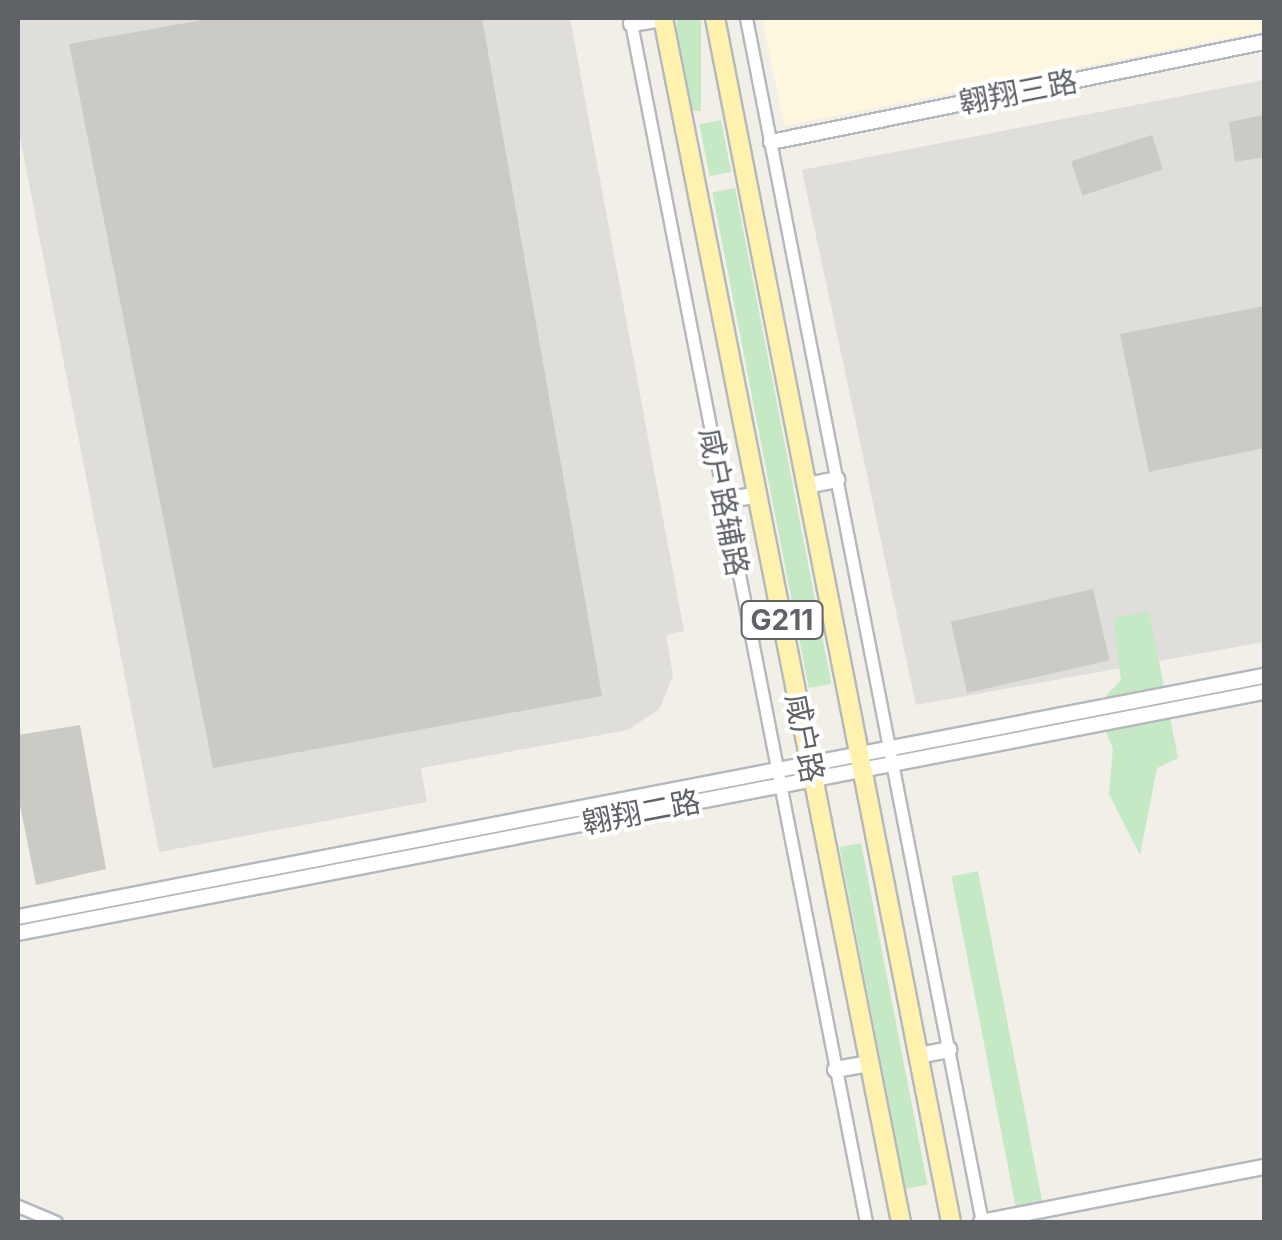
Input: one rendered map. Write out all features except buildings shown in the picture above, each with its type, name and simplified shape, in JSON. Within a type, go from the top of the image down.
[{"type":"main road","points":[[630,20],[662,18]]},
{"type":"main road","name":"咸户路","points":[[662,18],[901,1222]]},
{"type":"main road","name":"咸户路","points":[[715,18],[951,1222]]},
{"type":"main road","points":[[806,485],[836,479]]},
{"type":"main road","points":[[724,500],[757,494]]},
{"type":"main road","points":[[918,1055],[948,1049]]},
{"type":"main road","points":[[836,1069],[869,1063]]},
{"type":"street","points":[[746,18],[982,1222],[1264,1166]]},
{"type":"street","name":"咸户路辅路","points":[[630,20],[866,1222]]},
{"type":"street","name":"翱翔三路","points":[[771,142],[1264,42]]},
{"type":"street","name":"翱翔二路","points":[[18,917],[812,771],[1264,676]]},
{"type":"street","name":"翱翔二路","points":[[890,755],[1264,692]]},
{"type":"street","name":"翱翔二路","points":[[18,934],[778,777]]},
{"type":"street","points":[[18,1206],[56,1222]]},
{"type":"shaded area","points":[[18,18],[570,18],[684,631],[666,635],[673,676],[659,709],[628,730],[421,768],[427,802],[159,852],[18,127]]},
{"type":"shaded area","points":[[762,18],[1264,18],[1264,31],[784,126]]},
{"type":"shaded area","points":[[1264,80],[1264,642],[916,705],[802,170]]},
{"type":"green space","points":[[677,18],[701,18],[701,111],[677,111]]},
{"type":"green space","points":[[721,120],[731,172],[710,176],[699,124]]},
{"type":"green space","points":[[735,188],[831,684],[809,688],[712,192]]},
{"type":"green space","points":[[1149,611],[1178,758],[1157,768],[1140,855],[1109,794],[1113,748],[1095,708],[1121,680],[1113,618]]},
{"type":"green space","points":[[861,843],[927,1185],[906,1189],[839,847]]},
{"type":"green space","points":[[978,871],[1046,1222],[1019,1222],[951,876]]}]
